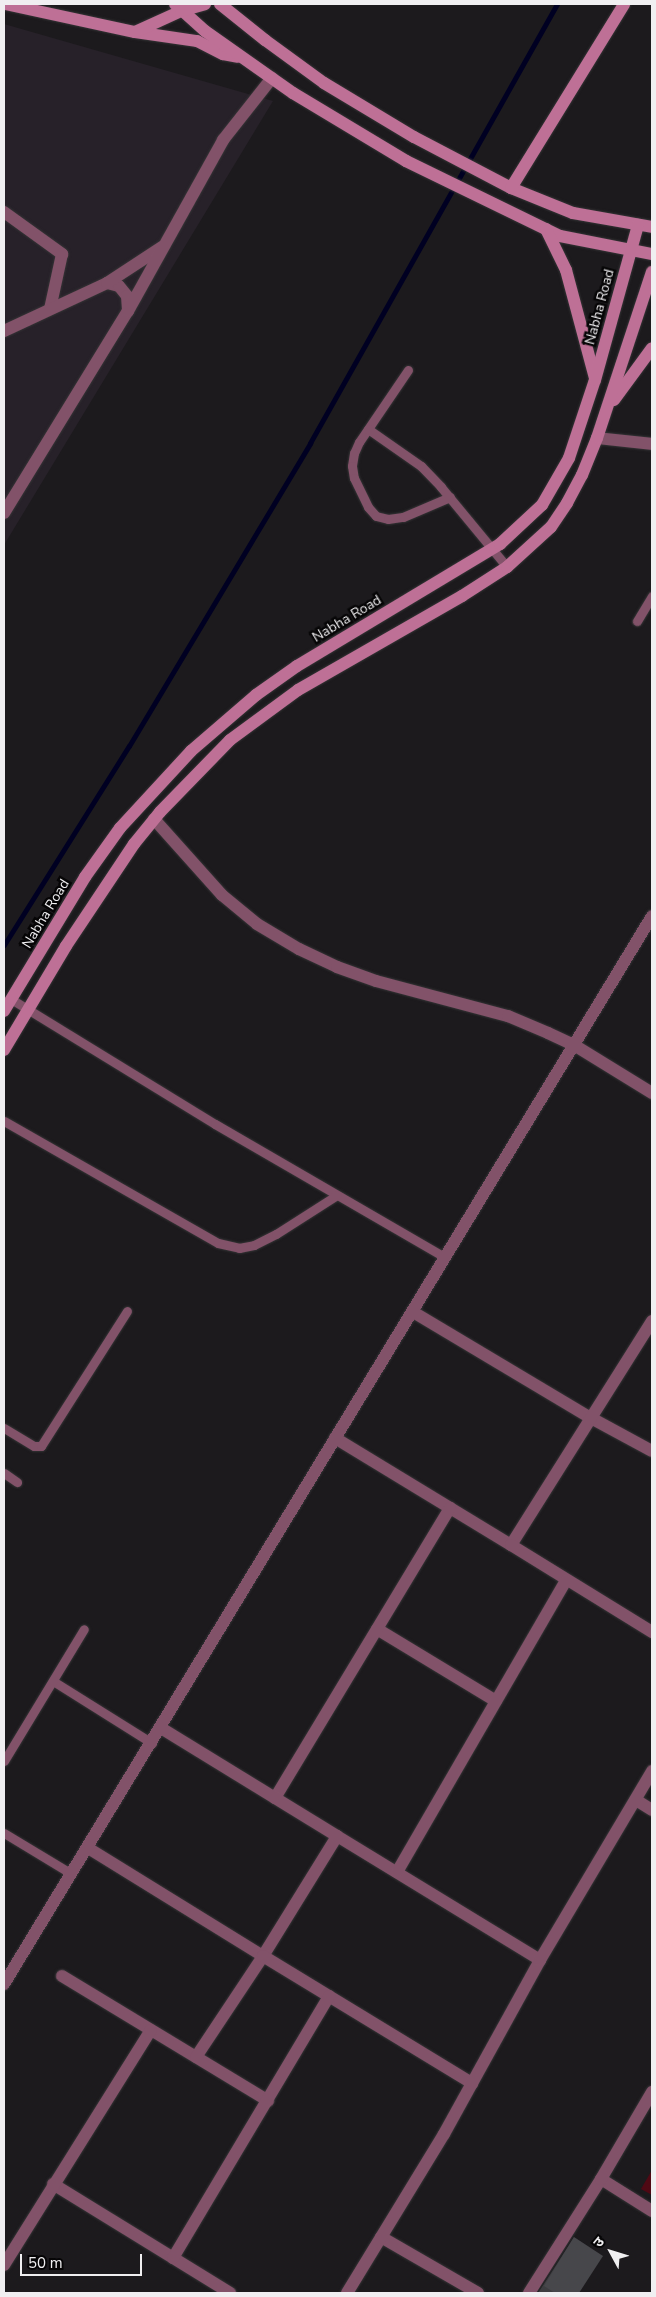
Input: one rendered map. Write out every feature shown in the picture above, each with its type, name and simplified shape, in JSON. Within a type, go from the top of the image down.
[{"type":"main road","points":[[5,4],[135,32],[197,41],[223,54],[244,58]]},
{"type":"main road","points":[[135,32],[178,7],[205,4]]},
{"type":"main road","points":[[220,4],[271,45],[324,83],[414,137],[511,188],[574,213],[652,227]]},
{"type":"main road","points":[[511,188],[624,4]]},
{"type":"main road","points":[[178,7],[205,31],[272,78],[406,161],[560,236],[652,254]]},
{"type":"main road","name":"Nabha Road","points":[[4,1011],[85,878],[120,828],[190,751],[250,701],[297,666],[492,549],[542,506],[570,458],[595,380],[638,225]]},
{"type":"main road","points":[[546,229],[566,270],[595,380]]},
{"type":"main road","points":[[4,1050],[110,877],[154,819],[230,740],[298,690],[462,596],[507,567],[534,544],[562,511],[582,475],[597,438],[652,272]]},
{"type":"main road","points":[[606,409],[652,348]]},
{"type":"street","points":[[4,513],[128,311],[223,140],[272,78]]},
{"type":"street","points":[[4,212],[62,254],[50,309]]},
{"type":"street","points":[[4,332],[107,283],[164,246]]},
{"type":"street","points":[[107,283],[119,286],[128,296],[128,311]]},
{"type":"street","points":[[597,438],[652,444]]},
{"type":"street","points":[[154,819],[222,895],[257,924],[299,949],[337,967],[376,981],[508,1016],[574,1045],[652,1093]]},
{"type":"street","points":[[4,1984],[152,1743],[413,1312],[444,1257],[652,916]]},
{"type":"street","points":[[413,1312],[591,1418],[652,1451]]},
{"type":"street","points":[[511,1546],[651,1326]]},
{"type":"street","points":[[335,1438],[652,1632]]},
{"type":"street","points":[[275,1798],[450,1508]]},
{"type":"street","points":[[397,1872],[566,1580]]},
{"type":"street","points":[[377,1629],[496,1701]]},
{"type":"street","points":[[161,1728],[540,1960]]},
{"type":"street","points":[[347,2293],[444,2134],[540,1960],[652,1771]]},
{"type":"street","points":[[636,1800],[652,1810]]},
{"type":"street","points":[[196,2057],[263,1956],[337,1836]]},
{"type":"street","points":[[88,1848],[472,2083]]},
{"type":"street","points":[[62,1976],[268,2101]]},
{"type":"street","points":[[173,2258],[329,1996]]},
{"type":"street","points":[[4,2265],[52,2184],[151,2030]]},
{"type":"street","points":[[529,2293],[601,2179],[652,2092]]},
{"type":"street","points":[[601,2179],[652,2211]]},
{"type":"street","points":[[52,2184],[230,2293]]},
{"type":"street","points":[[381,2237],[478,2293]]},
{"type":"lane","points":[[408,370],[354,453],[352,466],[354,478],[368,508],[376,516],[388,519],[403,517],[450,497]]},
{"type":"lane","points":[[368,429],[421,466],[450,497],[507,567]]},
{"type":"lane","points":[[637,621],[652,596]]},
{"type":"lane","points":[[11,999],[215,1124],[444,1257]]},
{"type":"lane","points":[[4,1121],[218,1243],[239,1248],[254,1245],[276,1234],[337,1195]]},
{"type":"lane","points":[[4,1428],[34,1446],[41,1446],[127,1311]]},
{"type":"lane","points":[[4,1473],[17,1482]]},
{"type":"lane","points":[[4,1761],[84,1630]]},
{"type":"lane","points":[[53,1681],[152,1743]]},
{"type":"lane","points":[[4,1833],[72,1874]]},
{"type":"shaded area","points":[[4,24],[273,101],[4,545]]},
{"type":"shaded area","points":[[652,2170],[652,2195],[641,2189]]},
{"type":"building","points":[[574,2237],[603,2256],[579,2293],[555,2293],[544,2286]]},
{"type":"waterway","points":[[4,945],[129,746],[310,443],[557,4]]}]
